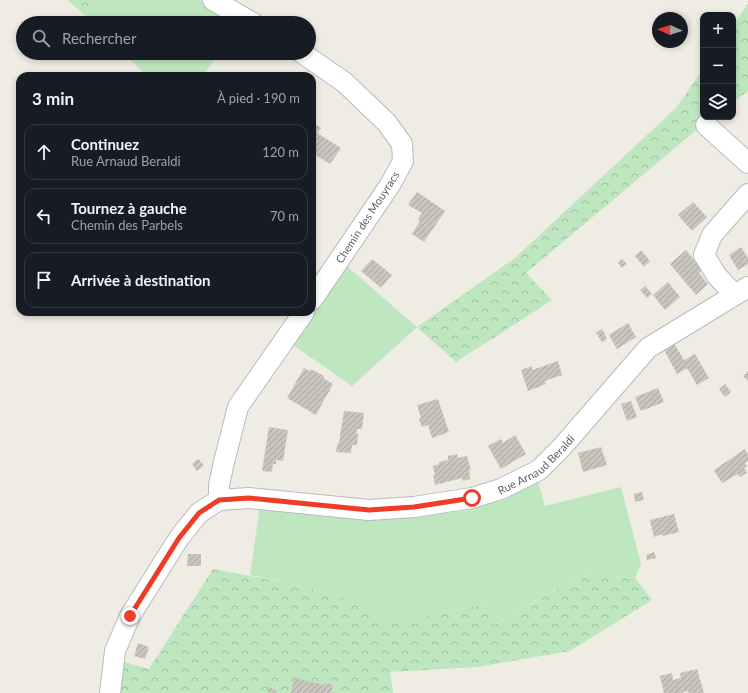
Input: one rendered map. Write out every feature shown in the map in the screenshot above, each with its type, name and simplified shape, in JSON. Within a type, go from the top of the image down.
[{"type":"street","points":[[213,0],[241,16]]},
{"type":"street","name":"Chemin des Mouyracs","points":[[312,60],[344,82],[387,123],[402,144],[403,161],[390,185],[316,294]]},
{"type":"street","points":[[706,125],[748,164]]},
{"type":"street","points":[[741,291],[717,276],[704,255],[712,235],[748,194]]},
{"type":"street","name":"Rue Arnaud Beraldi","points":[[219,500],[249,498],[369,510],[414,507],[472,498],[501,489],[539,470],[562,447],[648,348],[741,291]]},
{"type":"street","points":[[110,693],[115,651],[130,616],[179,538],[199,513],[219,500],[219,485],[238,408],[301,316]]},
{"type":"green space","points":[[68,0],[95,0],[84,15]]},
{"type":"green space","points":[[95,0],[200,0],[228,16],[85,16],[84,15]]},
{"type":"green space","points":[[748,4],[748,91],[736,100],[736,48],[736,21]]},
{"type":"green space","points":[[130,60],[214,60],[206,72],[143,72]]},
{"type":"green space","points":[[700,73],[700,120],[708,120],[526,273],[552,300],[456,362],[417,327],[515,258],[677,107]]},
{"type":"green space","points":[[342,262],[417,327],[352,386],[290,343],[307,316],[316,316],[316,302]]},
{"type":"green space","points":[[538,481],[545,506],[621,487],[641,564],[635,578],[582,574],[493,625],[487,604],[392,623],[336,595],[250,575],[260,505],[391,518],[463,511],[504,500]]},
{"type":"green space","points":[[213,569],[289,583],[336,595],[392,623],[487,604],[494,625],[582,574],[635,578],[652,600],[570,651],[477,667],[390,672],[393,693],[120,693],[124,662],[149,669]]},
{"type":"building","points":[[316,124],[321,128],[317,133],[341,148],[330,164],[316,155]]},
{"type":"building","points":[[417,192],[445,211],[424,242],[412,234],[420,221],[418,219],[422,213],[408,205]]},
{"type":"building","points":[[693,202],[707,217],[692,231],[678,215]]},
{"type":"building","points":[[741,247],[748,258],[748,264],[738,270],[729,255]]},
{"type":"building","points":[[641,250],[650,261],[644,267],[635,256]]},
{"type":"building","points":[[686,250],[702,270],[699,273],[708,284],[696,295],[670,264]]},
{"type":"building","points":[[372,259],[392,275],[381,288],[361,271]]},
{"type":"building","points":[[622,259],[627,264],[622,268],[618,263]]},
{"type":"building","points":[[668,282],[680,297],[665,310],[653,295]]},
{"type":"building","points":[[645,286],[652,294],[647,298],[640,290]]},
{"type":"building","points":[[628,323],[636,337],[617,349],[609,335]]},
{"type":"building","points":[[602,329],[607,339],[602,342],[596,333]]},
{"type":"building","points":[[672,340],[684,360],[695,354],[709,378],[697,385],[687,368],[677,374],[662,346]]},
{"type":"building","points":[[558,361],[562,375],[545,381],[546,384],[528,391],[521,370],[532,366],[532,370]]},
{"type":"building","points":[[304,368],[310,371],[311,369],[324,376],[323,378],[333,384],[316,415],[287,398]]},
{"type":"building","points":[[748,371],[748,381],[743,376]]},
{"type":"building","points":[[725,384],[731,392],[725,397],[719,389]]},
{"type":"building","points":[[658,388],[664,402],[641,411],[635,397]]},
{"type":"building","points":[[438,399],[449,432],[432,438],[428,425],[422,427],[417,405]]},
{"type":"building","points":[[631,401],[637,417],[627,421],[621,404]]},
{"type":"building","points":[[344,411],[364,413],[362,429],[357,429],[357,445],[352,445],[351,453],[336,452],[339,443]]},
{"type":"building","points":[[269,427],[288,430],[283,461],[276,460],[276,464],[273,464],[272,472],[262,471]]},
{"type":"building","points":[[515,435],[526,454],[501,469],[488,446],[501,439],[503,443]]},
{"type":"building","points":[[601,447],[607,465],[583,472],[578,453]]},
{"type":"building","points":[[745,449],[748,455],[748,461],[745,463],[747,466],[744,468],[747,473],[740,477],[738,474],[722,483],[714,470]]},
{"type":"building","points":[[457,454],[458,458],[467,456],[471,470],[469,470],[470,479],[463,481],[462,478],[435,485],[433,466],[439,464],[439,462],[448,460],[448,456]]},
{"type":"building","points":[[198,459],[204,465],[197,471],[192,464]]},
{"type":"building","points":[[642,492],[644,500],[635,502],[634,494]]},
{"type":"building","points":[[674,514],[679,532],[662,536],[662,534],[654,537],[650,520]]},
{"type":"building","points":[[654,552],[656,558],[647,560],[646,555]]},
{"type":"building","points":[[188,554],[201,554],[201,566],[187,566]]},
{"type":"building","points":[[138,643],[149,647],[145,659],[134,656]]},
{"type":"building","points":[[697,669],[704,693],[689,693],[688,691],[681,693],[664,693],[660,676],[672,673],[673,680],[681,678],[680,673]]},
{"type":"building","points":[[294,678],[324,685],[325,683],[333,685],[331,693],[291,693]]},
{"type":"building","points":[[269,687],[277,691],[276,693],[267,692]]},
{"type":"route","points":[[130,616],[179,538],[199,513],[219,500],[249,498],[369,510],[414,507],[472,498]]}]
